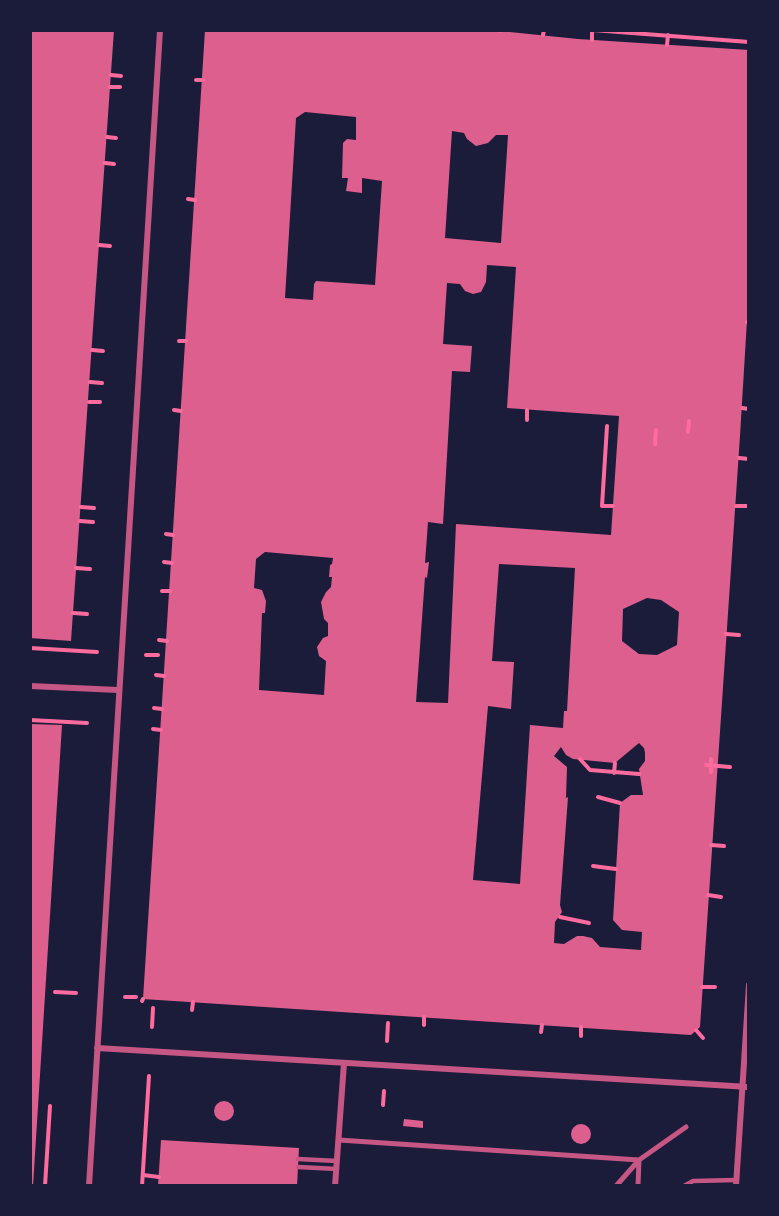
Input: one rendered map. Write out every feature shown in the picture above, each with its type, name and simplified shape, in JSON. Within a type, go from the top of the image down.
[{"type":"street","points":[[89,1186],[160,30]]},
{"type":"street","points":[[30,686],[118,690]]},
{"type":"street","points":[[736,1183],[746,1087],[749,985]]},
{"type":"street","points":[[97,1048],[746,1087]]},
{"type":"street","points":[[335,1186],[344,1063]]},
{"type":"street","points":[[616,1186],[639,1160],[686,1127]]},
{"type":"street","points":[[339,1140],[639,1160]]},
{"type":"street","points":[[638,1186],[639,1160]]},
{"type":"lane","points":[[298,1159],[337,1161]]},
{"type":"lane","points":[[298,1167],[337,1169]]},
{"type":"lane","points":[[684,1186],[693,1181],[736,1183]]},
{"type":"path","points":[[591,40],[593,30],[749,42]]},
{"type":"path","points":[[667,45],[668,35]]},
{"type":"path","points":[[111,75],[121,76]]},
{"type":"path","points":[[196,80],[203,80]]},
{"type":"path","points":[[110,87],[120,87]]},
{"type":"path","points":[[107,137],[116,138]]},
{"type":"path","points":[[105,163],[114,164]]},
{"type":"path","points":[[188,199],[195,200]]},
{"type":"path","points":[[99,245],[110,246]]},
{"type":"path","points":[[179,340],[186,341]]},
{"type":"path","points":[[92,350],[104,351]]},
{"type":"path","points":[[90,382],[102,383]]},
{"type":"path","points":[[89,402],[100,402]]},
{"type":"path","points":[[742,408],[749,409]]},
{"type":"path","points":[[174,410],[181,411]]},
{"type":"path","points":[[527,410],[527,420]]},
{"type":"path","points":[[688,421],[688,432]]},
{"type":"path","points":[[607,426],[602,506],[613,506]]},
{"type":"path","points":[[655,444],[656,430]]},
{"type":"path","points":[[739,458],[749,459]]},
{"type":"path","points":[[736,506],[748,506]]},
{"type":"path","points":[[81,507],[94,508]]},
{"type":"path","points":[[80,521],[93,522]]},
{"type":"path","points":[[166,534],[173,535]]},
{"type":"path","points":[[164,562],[172,563]]},
{"type":"path","points":[[76,568],[90,569]]},
{"type":"path","points":[[162,591],[170,591]]},
{"type":"path","points":[[73,614],[87,614]]},
{"type":"path","points":[[726,634],[739,635]]},
{"type":"path","points":[[159,640],[166,641]]},
{"type":"path","points":[[30,648],[158,655]]},
{"type":"path","points":[[156,675],[164,676]]},
{"type":"path","points":[[154,708],[162,709]]},
{"type":"path","points":[[30,720],[87,723]]},
{"type":"path","points":[[153,729],[161,730]]},
{"type":"path","points":[[580,759],[590,770],[639,774]]},
{"type":"path","points":[[711,759],[709,766],[711,772]]},
{"type":"path","points":[[614,773],[615,763]]},
{"type":"path","points":[[709,766],[730,767]]},
{"type":"path","points":[[598,797],[620,803]]},
{"type":"path","points":[[711,845],[724,846]]},
{"type":"path","points":[[593,866],[616,869]]},
{"type":"path","points":[[708,895],[721,897]]},
{"type":"path","points":[[560,917],[589,923]]},
{"type":"path","points":[[702,987],[715,987]]},
{"type":"path","points":[[192,1011],[193,1002]]},
{"type":"path","points":[[142,1186],[153,1008]]},
{"type":"path","points":[[424,1017],[424,1025]]},
{"type":"path","points":[[541,1032],[542,1025]]},
{"type":"path","points":[[581,1028],[581,1036]]},
{"type":"path","points":[[696,1030],[703,1038]]},
{"type":"path","points":[[45,1186],[50,1106]]},
{"type":"path","points":[[143,1175],[159,1177]]},
{"type":"building","points":[[30,30],[114,30],[71,641],[30,638]]},
{"type":"building","points":[[205,30],[500,31],[578,39],[749,50],[749,287],[700,1027],[691,1035],[143,999]],"holes":[[[305,112],[356,117],[356,140],[347,139],[343,143],[342,178],[348,178],[346,191],[362,193],[362,178],[382,181],[375,285],[316,281],[313,300],[285,298],[296,118]],[[452,131],[464,133],[467,139],[476,146],[488,143],[496,135],[508,135],[501,243],[445,238]],[[487,265],[516,267],[507,408],[619,416],[611,535],[456,524],[448,703],[416,702],[425,577],[427,578],[429,562],[425,563],[428,522],[443,524],[452,371],[470,372],[472,346],[443,344],[447,283],[460,284],[465,291],[473,294],[481,292],[486,282]],[[265,552],[333,558],[329,577],[332,577],[331,587],[321,602],[324,619],[328,623],[328,636],[323,638],[317,647],[319,656],[326,661],[324,695],[259,690],[262,613],[265,613],[266,601],[262,590],[254,588],[256,559]],[[499,564],[575,568],[567,711],[564,711],[563,728],[530,725],[520,884],[473,880],[488,706],[511,709],[514,662],[492,661]],[[647,598],[661,600],[679,612],[677,645],[657,655],[639,654],[622,641],[623,609]],[[639,743],[644,748],[645,761],[639,769],[643,795],[631,795],[620,803],[613,920],[622,930],[642,932],[641,950],[600,947],[592,938],[583,936],[577,936],[564,944],[554,943],[555,922],[562,912],[560,905],[568,797],[566,798],[567,767],[554,756],[561,747],[566,755],[573,759],[615,763]]]},
{"type":"building","points":[[30,724],[62,725],[33,1186],[30,1186]]},
{"type":"building","points":[[224,1101],[231,1104],[234,1111],[231,1118],[224,1121],[217,1118],[214,1111],[217,1104]]},
{"type":"building","points":[[404,1119],[423,1121],[423,1128],[403,1126]]},
{"type":"building","points":[[581,1124],[588,1127],[591,1134],[588,1141],[581,1144],[574,1141],[571,1134],[574,1127]]},
{"type":"building","points":[[161,1140],[299,1148],[297,1186],[158,1186]]}]
